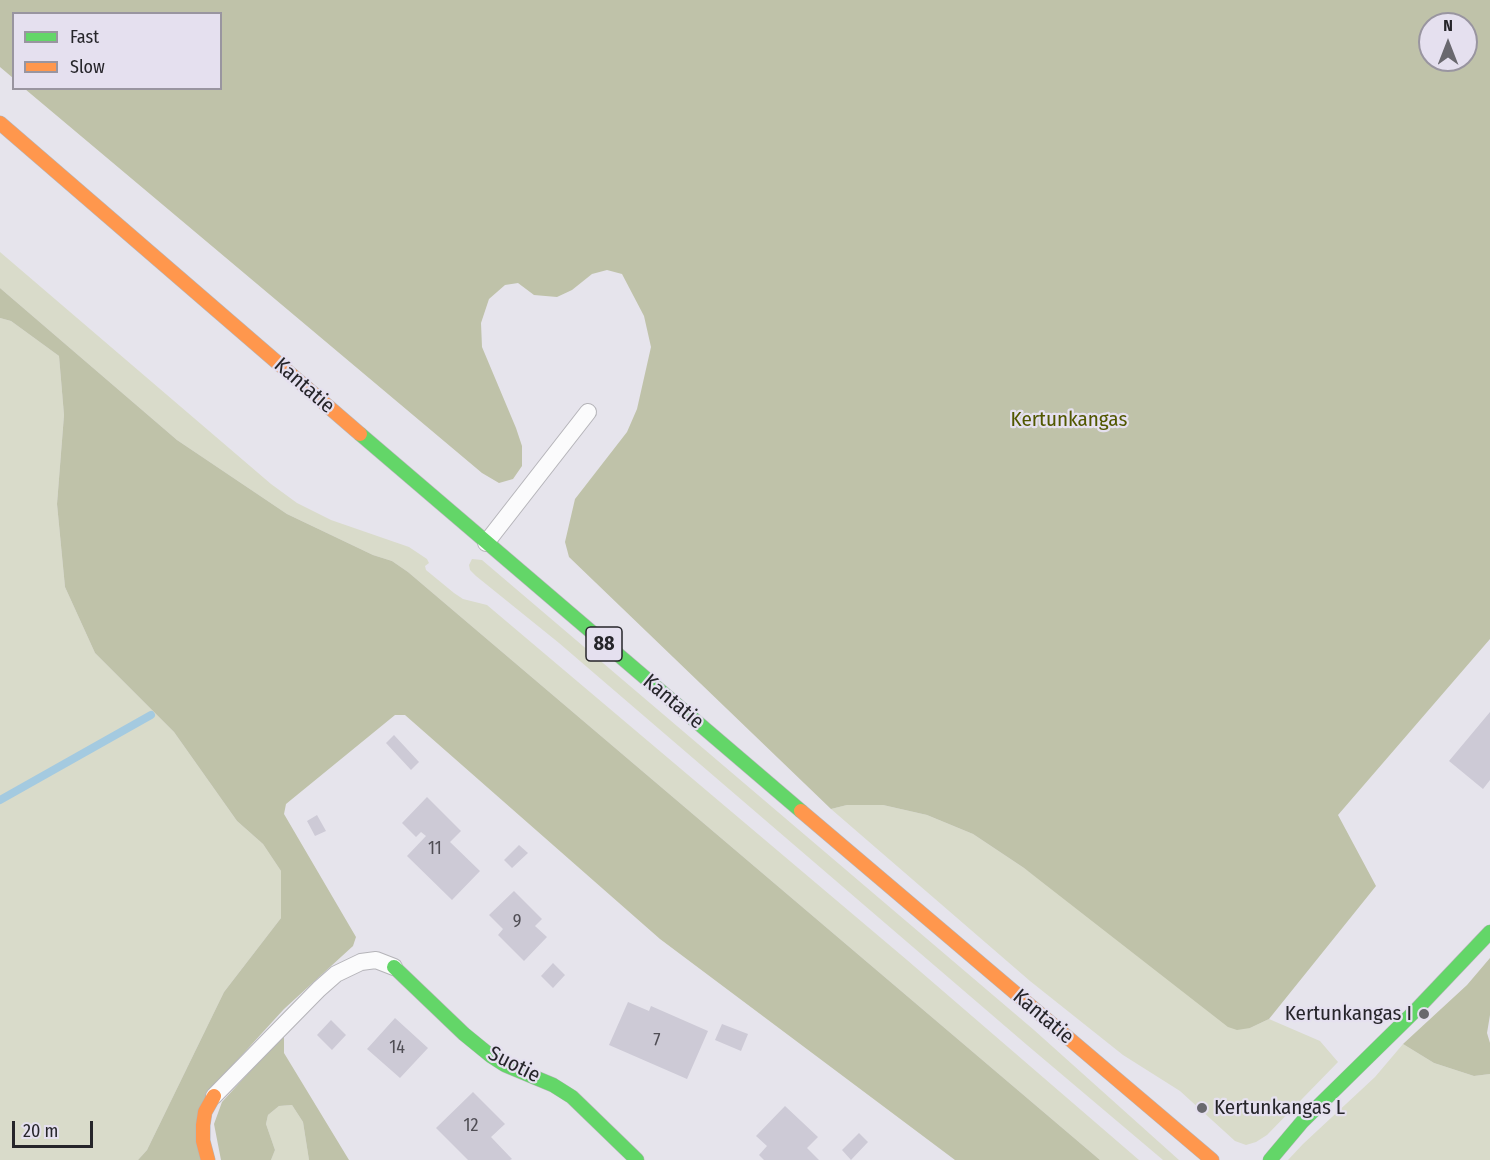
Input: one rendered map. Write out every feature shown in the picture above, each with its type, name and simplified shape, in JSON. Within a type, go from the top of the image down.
[{"type":"main road","name":"Kantatie","points":[[0,123],[486,543],[1212,1160]]},
{"type":"main road","points":[[1270,1160],[1302,1122],[1417,1009],[1490,932]]},
{"type":"main road","name":"Suotie","points":[[394,967],[490,1056],[553,1085],[572,1097],[637,1160]]},
{"type":"main road","points":[[208,1160],[203,1141],[203,1125],[205,1112],[214,1096]]},
{"type":"lane","points":[[486,543],[588,412]]},
{"type":"lane","points":[[214,1096],[336,974],[361,962],[376,960],[394,967]]},
{"type":"green space","name":"Kertunkangas","points":[[0,0],[1490,0],[1490,639],[1338,815],[1376,886],[1269,1019],[1250,1028],[1237,1030],[1228,1027],[1024,868],[973,834],[927,815],[883,805],[847,805],[831,809],[569,557],[565,542],[575,499],[627,432],[637,409],[651,347],[644,316],[622,274],[607,270],[592,274],[572,290],[557,297],[534,295],[518,283],[505,285],[489,299],[481,323],[482,347],[522,446],[522,466],[513,479],[499,483],[482,473],[26,90],[222,90],[222,12],[12,12],[12,77],[0,67]]},
{"type":"green space","points":[[0,252],[271,484],[297,503],[331,520],[409,547],[427,559],[429,563],[425,566],[426,570],[454,593],[463,599],[487,605],[907,960],[1139,1160],[1100,1160],[408,572],[392,561],[373,555],[287,514],[177,440],[0,288]]},
{"type":"green space","points":[[0,288],[177,440],[287,514],[373,555],[392,561],[408,572],[1100,1160],[955,1160],[660,939],[405,715],[395,715],[286,804],[284,814],[356,937],[353,946],[284,1009],[210,1090],[202,1160],[138,1160],[147,1150],[224,992],[281,918],[281,871],[263,844],[237,821],[174,732],[95,653],[65,587],[57,504],[64,415],[59,356],[11,321],[0,318]]},
{"type":"green space","points":[[0,318],[11,321],[59,356],[64,415],[57,504],[65,587],[95,653],[174,732],[237,821],[263,844],[281,871],[281,918],[224,992],[147,1150],[138,1160],[0,1160]]},
{"type":"green space","points":[[472,559],[482,560],[1034,1030],[1179,1160],[1163,1160],[1027,1045],[559,643],[476,576],[470,570],[469,565]]},
{"type":"green space","points":[[847,805],[883,805],[927,815],[973,834],[1250,1028],[1269,1019],[1320,1041],[1338,1062],[1267,1135],[1246,1145],[1235,1141],[1180,1091],[1123,1055],[1030,981],[831,809]]},
{"type":"green space","points":[[1490,958],[1490,1015],[1487,1033],[1490,1043],[1490,1074],[1474,1076],[1434,1063],[1403,1044],[1467,985]]},
{"type":"green space","points":[[284,1034],[284,1053],[349,1160],[309,1160],[303,1122],[292,1105],[279,1106],[268,1115],[266,1124],[275,1150],[271,1160],[221,1160],[214,1124],[222,1102]]},
{"type":"green space","points":[[1403,1044],[1434,1063],[1474,1076],[1490,1074],[1490,1160],[1288,1160],[1375,1077]]},
{"type":"green space","points":[[292,1105],[303,1122],[309,1160],[271,1160],[275,1150],[266,1124],[268,1115],[279,1106]]},
{"type":"building","points":[[1490,712],[1490,780],[1483,789],[1449,761]]},
{"type":"building","points":[[394,735],[419,762],[411,770],[386,743]]},
{"type":"building","points":[[427,797],[461,831],[450,842],[480,871],[452,900],[407,856],[426,836],[421,832],[416,837],[402,823]]},
{"type":"building","points":[[317,815],[326,831],[315,836],[307,821]]},
{"type":"building","points":[[519,845],[528,853],[512,868],[504,860]]},
{"type":"building","points":[[514,891],[542,919],[535,926],[547,937],[524,961],[498,935],[503,929],[489,915]]},
{"type":"building","points":[[553,963],[565,975],[553,988],[541,976]]},
{"type":"building","points":[[628,1002],[649,1011],[651,1006],[708,1031],[687,1079],[609,1045]]},
{"type":"building","points":[[395,1018],[428,1048],[400,1078],[367,1049]]},
{"type":"building","points":[[331,1020],[346,1035],[332,1050],[317,1035]]},
{"type":"building","points":[[722,1024],[748,1034],[741,1051],[715,1040]]},
{"type":"building","points":[[473,1092],[505,1124],[491,1137],[512,1159],[468,1160],[436,1128]]},
{"type":"building","points":[[785,1106],[818,1137],[807,1148],[819,1160],[764,1160],[759,1155],[767,1146],[756,1136]]},
{"type":"building","points":[[859,1133],[868,1142],[851,1160],[842,1150]]},
{"type":"waterway","points":[[0,800],[151,715]]},
{"type":"traffic: fast","points":[[360,434],[801,811]]},
{"type":"traffic: fast","points":[[1270,1160],[1302,1122],[1417,1009],[1490,932]]},
{"type":"traffic: fast","points":[[394,967],[464,1034],[491,1056],[505,1065],[553,1085],[572,1097],[637,1160]]},
{"type":"traffic: slow","points":[[0,123],[360,434]]},
{"type":"traffic: slow","points":[[801,811],[1212,1160]]},
{"type":"traffic: slow","points":[[208,1160],[203,1141],[203,1125],[205,1112],[214,1096]]},
{"type":"place","name":"Kertunkangas I","points":[[1424,1014]]},
{"type":"place","name":"Kertunkangas L","points":[[1202,1108]]}]
